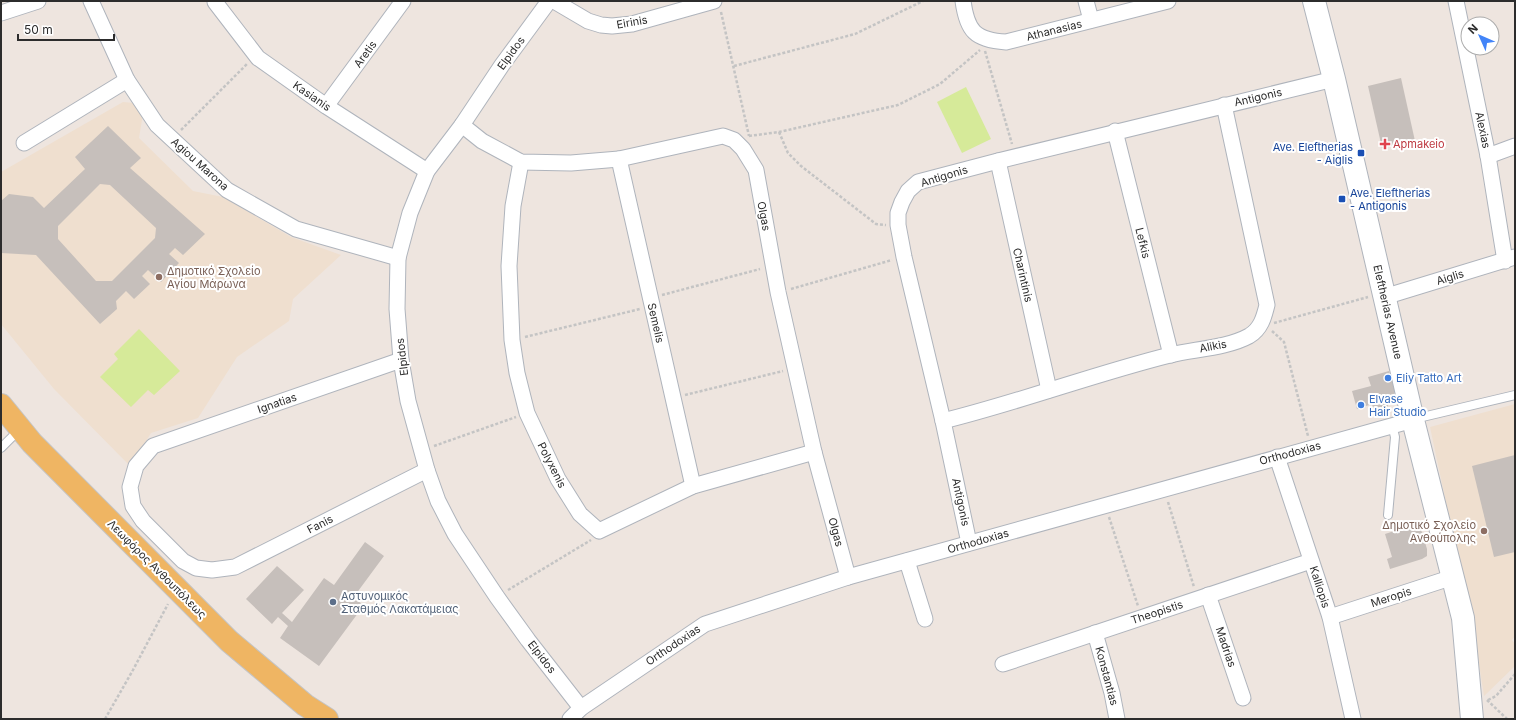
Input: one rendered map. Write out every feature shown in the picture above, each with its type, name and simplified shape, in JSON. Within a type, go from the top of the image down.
[{"type":"main road","name":"Eleftherias Avenue","points":[[1314,1],[1334,79],[1413,420],[1463,618],[1477,709]]},
{"type":"main road","name":"Λεωφόρος Ανθουπόλεως","points":[[1,405],[32,442],[229,641],[305,705],[327,719]]},
{"type":"street","points":[[1,13],[38,1]]},
{"type":"street","name":"Agiou Marona","points":[[91,1],[128,80],[158,125],[226,190],[296,229],[398,258]]},
{"type":"street","name":"Elpidos","points":[[549,1],[502,65],[462,125],[427,171],[410,213],[398,258],[397,309],[401,360],[408,401],[427,470],[438,501],[455,534],[497,597],[528,640],[581,708]]},
{"type":"street","name":"Eirinis","points":[[554,1],[588,21],[601,25],[612,26],[632,24],[717,5]]},
{"type":"street","name":"Athanasias","points":[[963,1],[965,18],[971,28],[981,36],[992,41],[1006,42],[1168,1]]},
{"type":"street","points":[[1086,1],[1091,20]]},
{"type":"street","name":"Alexias","points":[[1456,1],[1510,258]]},
{"type":"street","name":"Kasianis","points":[[215,2],[258,58],[326,106],[427,171]]},
{"type":"street","name":"Aretis","points":[[326,106],[399,3]]},
{"type":"street","name":"Antigonis","points":[[970,543],[904,257],[898,225],[898,213],[908,191],[918,182],[1015,156],[1334,79]]},
{"type":"street","points":[[24,143],[128,80]]},
{"type":"street","name":"Alikis","points":[[943,421],[985,411],[1049,390],[1171,355],[1238,341],[1251,335],[1262,323],[1268,305],[1224,105]]},
{"type":"street","name":"Olgas","points":[[462,125],[482,141],[521,162],[571,163],[619,159],[723,136],[746,142],[756,170],[778,292],[814,452],[848,577]]},
{"type":"street","name":"Lefkis","points":[[1115,131],[1171,355]]},
{"type":"street","points":[[1488,156],[1515,146]]},
{"type":"street","name":"Semelis","points":[[619,159],[693,486]]},
{"type":"street","name":"Charintinis","points":[[998,161],[1049,390]]},
{"type":"street","name":"Polyxenis","points":[[521,162],[513,206],[508,266],[512,340],[517,372],[527,413],[558,479],[580,514],[599,531]]},
{"type":"street","name":"Aiglis","points":[[1384,295],[1510,258]]},
{"type":"street","name":"Ignatias","points":[[153,446],[401,360]]},
{"type":"street","name":"Orthodoxias","points":[[570,719],[581,708],[705,624],[848,577],[1413,420]]},
{"type":"street","name":"Fanis","points":[[153,446],[136,466],[130,487],[133,506],[143,521],[183,561],[196,568],[212,570],[235,567],[427,470]]},
{"type":"street","points":[[599,531],[693,486],[814,452]]},
{"type":"street","name":"Kalliopis","points":[[1277,457],[1330,617],[1353,719]]},
{"type":"street","points":[[907,561],[924,619]]},
{"type":"street","name":"Theopistis","points":[[1003,664],[1311,561]]},
{"type":"street","name":"Meropis","points":[[1330,617],[1453,577]]},
{"type":"street","name":"Madrias","points":[[1202,597],[1243,698]]},
{"type":"street","name":"Konstantias","points":[[1095,633],[1118,719]]},
{"type":"lane","points":[[1413,420],[1515,395]]},
{"type":"lane","points":[[1388,515],[1395,437],[1392,425]]},
{"type":"lane","points":[[1,448],[21,429]]},
{"type":"path","points":[[734,66],[854,34],[923,1]]},
{"type":"path","points":[[717,5],[734,66],[746,142],[779,132],[898,104],[940,84],[984,48],[1015,156]]},
{"type":"path","points":[[172,138],[256,55]]},
{"type":"path","points":[[779,132],[788,153],[801,166],[876,224],[898,225]]},
{"type":"path","points":[[778,292],[904,257]]},
{"type":"path","points":[[512,340],[651,302],[774,266]]},
{"type":"path","points":[[1262,323],[1277,323],[1384,295]]},
{"type":"path","points":[[1262,323],[1284,342],[1311,448]]},
{"type":"path","points":[[673,398],[795,368]]},
{"type":"path","points":[[422,450],[527,413]]},
{"type":"path","points":[[1164,489],[1202,597]]},
{"type":"path","points":[[1106,505],[1141,618]]},
{"type":"path","points":[[497,597],[594,538],[599,531]]},
{"type":"path","points":[[105,719],[133,670],[176,588]]},
{"type":"path","points":[[1477,709],[1496,696],[1515,674]]},
{"type":"path","points":[[1477,709],[1507,719]]},
{"type":"shaded area","name":"Δημοτικό Σχολείο Αγίου Μάρωνα","points":[[123,102],[134,103],[143,114],[139,138],[193,191],[223,197],[291,237],[341,255],[293,299],[289,321],[237,357],[198,418],[151,433],[130,466],[54,389],[1,324],[1,172]]},
{"type":"shaded area","name":"Δημοτικό Σχολείο Ανθούπολης","points":[[1515,404],[1515,636],[1512,640],[1515,644],[1515,666],[1484,696],[1475,639],[1430,427]]},
{"type":"green space","points":[[966,87],[991,139],[962,153],[937,102]]},
{"type":"green space","points":[[139,329],[180,371],[154,395],[148,390],[131,407],[100,377],[118,359],[114,354]]},
{"type":"building","points":[[1401,78],[1415,141],[1382,148],[1368,86]]},
{"type":"building","points":[[108,126],[141,158],[130,168],[205,234],[183,255],[175,248],[169,254],[179,263],[161,282],[148,270],[142,276],[150,284],[134,299],[126,291],[116,301],[117,309],[100,324],[36,255],[1,253],[1,201],[9,194],[33,197],[44,208],[85,169],[75,157]],"holes":[[[100,184],[110,185],[156,228],[155,238],[112,281],[96,281],[58,239],[58,226]]]},
{"type":"building","points":[[1389,371],[1395,391],[1393,398],[1387,407],[1374,411],[1372,404],[1357,409],[1352,391],[1371,386],[1368,377]]},
{"type":"building","points":[[1515,455],[1515,552],[1494,557],[1472,466]]},
{"type":"building","points":[[1419,523],[1427,549],[1427,556],[1390,569],[1387,559],[1392,557],[1385,534]]},
{"type":"building","name":"Αστυνομικός Σταθμός Λακατάμειας","points":[[365,542],[384,556],[353,598],[364,605],[319,666],[280,638],[288,626],[278,617],[272,624],[246,599],[277,566],[304,590],[282,613],[292,622],[324,578],[334,585]]},
{"type":"place","name":"Apmakeio","points":[[1385,144]]},
{"type":"place","name":"Ave. Eleftherias - Aiglis","points":[[1361,153]]},
{"type":"place","name":"Ave. Eleftherias - Antigonis","points":[[1342,199]]},
{"type":"place","name":"Δημοτικό Σχολείο Αγίου Μάρωνα","points":[[159,277]]},
{"type":"place","name":"Eliy Tatto Art","points":[[1388,378]]},
{"type":"place","name":"Elvase Hair Studio","points":[[1361,405]]},
{"type":"place","name":"Δημοτικό Σχολείο Ανθούπολης","points":[[1484,531]]},
{"type":"place","name":"Αστυνομικός Σταθμός Λακατάμειας","points":[[333,602]]}]
